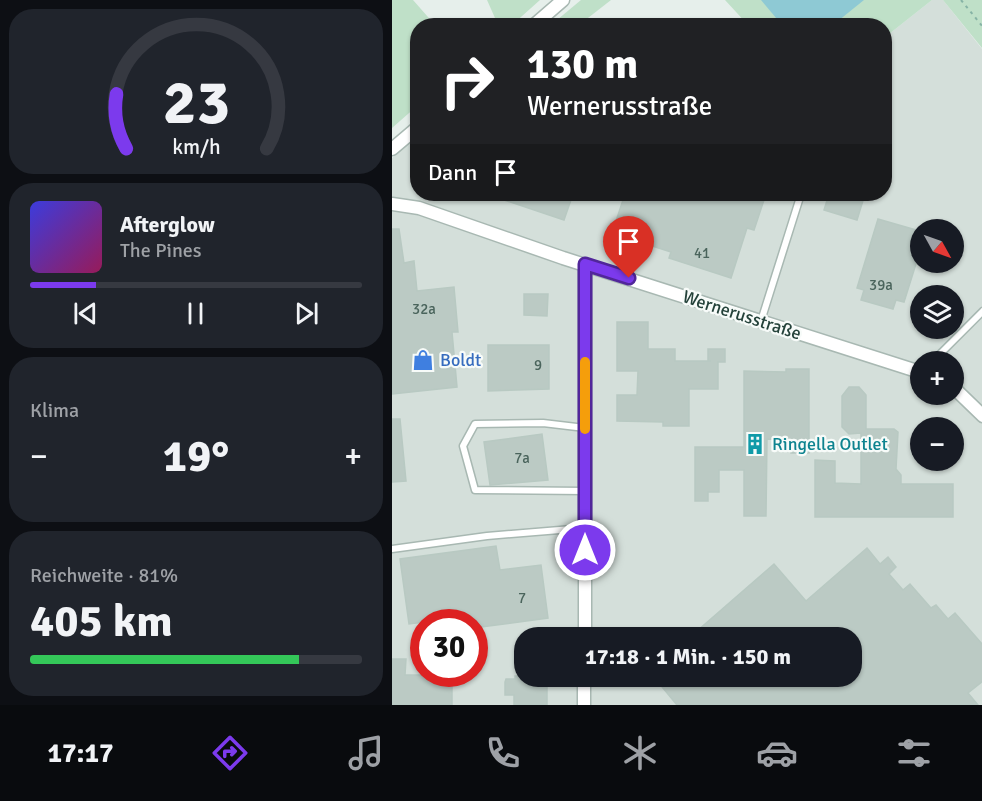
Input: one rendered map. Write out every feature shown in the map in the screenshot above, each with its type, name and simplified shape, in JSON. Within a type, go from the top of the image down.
[{"type":"street","points":[[542,18],[563,0]]},
{"type":"street","points":[[392,149],[410,134]]},
{"type":"street","name":"Wernerusstraße","points":[[392,204],[419,208],[910,369]]},
{"type":"street","points":[[585,264],[585,627]]},
{"type":"street","points":[[964,398],[983,416]]},
{"type":"street","points":[[584,687],[584,705]]},
{"type":"lane","points":[[761,321],[799,201]]},
{"type":"lane","points":[[943,351],[983,311]]},
{"type":"lane","points":[[585,428],[543,423],[475,423],[463,446],[476,490],[585,491]]},
{"type":"lane","points":[[392,549],[487,536],[585,528]]},
{"type":"path","points":[[961,0],[983,27]]},
{"type":"shaded area","points":[[932,0],[943,0],[982,49],[982,705],[392,705],[392,158],[410,143],[410,201],[892,201],[892,32]]},
{"type":"green space","points":[[392,0],[413,0],[429,18],[410,18],[410,112],[392,128]]},
{"type":"green space","points":[[487,0],[540,0],[520,18],[495,18]]},
{"type":"green space","points":[[581,0],[611,0],[588,18],[559,18]]},
{"type":"green space","points":[[725,0],[932,0],[892,32],[892,18],[742,18]]},
{"type":"green space","points":[[943,0],[982,0],[982,48]]},
{"type":"water","points":[[761,0],[864,0],[842,18],[776,18]]},
{"type":"building","points":[[507,201],[571,201],[564,220]]},
{"type":"building","points":[[623,201],[764,201],[754,230],[747,228],[731,278],[669,258],[671,252],[612,233]]},
{"type":"building","points":[[827,201],[863,201],[857,220],[824,210]]},
{"type":"building","points":[[878,219],[910,228],[910,273],[913,273],[904,302],[896,300],[893,309],[861,300],[864,290],[857,288]]},
{"type":"building","name":"Boldt","points":[[392,229],[399,229],[404,263],[414,261],[417,291],[454,287],[458,332],[452,332],[457,387],[392,394]]},
{"type":"building","points":[[524,294],[548,294],[547,316],[524,315]]},
{"type":"building","points":[[617,322],[648,322],[648,349],[675,349],[675,361],[708,361],[708,349],[725,349],[725,362],[718,362],[718,389],[689,389],[689,426],[663,426],[663,422],[617,421],[617,395],[637,395],[638,371],[617,371]]},
{"type":"building","points":[[488,345],[549,345],[549,389],[488,391]]},
{"type":"building","points":[[786,369],[809,369],[809,453],[791,453],[791,440],[767,439],[766,516],[744,516],[744,470],[719,470],[719,492],[708,492],[708,501],[695,501],[695,447],[744,447],[744,371],[786,372]]},
{"type":"building","points":[[849,387],[859,387],[866,395],[866,429],[894,429],[898,432],[896,469],[901,475],[901,484],[953,484],[953,517],[815,517],[815,460],[835,461],[835,483],[861,484],[861,433],[849,434],[842,427],[842,396]]},
{"type":"building","points":[[392,419],[400,419],[406,481],[392,482]]},
{"type":"building","points":[[542,434],[548,480],[490,485],[484,442]]},
{"type":"building","points":[[496,546],[500,570],[541,565],[548,618],[488,626],[488,609],[410,609],[409,624],[400,559]]},
{"type":"building","points":[[867,548],[880,564],[888,557],[896,567],[889,574],[903,590],[910,584],[931,608],[936,605],[948,619],[955,613],[983,645],[983,681],[968,693],[978,705],[677,705],[662,687],[862,687],[862,627],[702,627],[774,564],[806,601]]},
{"type":"building","points":[[392,659],[406,659],[405,675],[410,675],[410,687],[452,687],[452,705],[392,705]]},
{"type":"building","points":[[506,679],[514,679],[514,687],[547,687],[547,705],[514,705],[514,695],[505,695]]},
{"type":"slow traffic","points":[[585,362],[585,429]]},
{"type":"place","name":"Boldt","points":[[423,360]]},
{"type":"place","name":"Ringella Outlet","points":[[755,444]]},
{"type":"route","points":[[585,550],[585,264],[629,278]]}]
